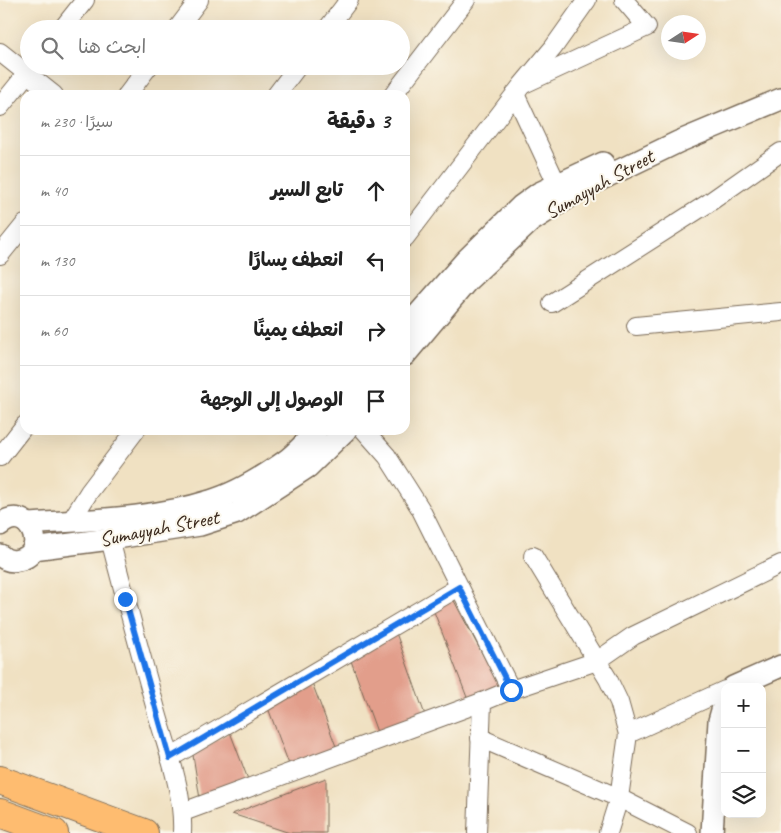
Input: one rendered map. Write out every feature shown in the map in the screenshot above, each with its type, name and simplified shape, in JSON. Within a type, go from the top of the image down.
[{"type":"highway","points":[[0,780],[144,833]]},
{"type":"highway","points":[[0,813],[54,833]]},
{"type":"street","points":[[69,20],[84,0]]},
{"type":"street","points":[[184,20],[199,0]]},
{"type":"street","points":[[334,20],[349,0]]},
{"type":"street","points":[[410,73],[466,0]]},
{"type":"street","points":[[410,232],[553,48],[587,0]]},
{"type":"street","points":[[519,90],[648,27],[624,0]]},
{"type":"street","points":[[0,52],[20,64]]},
{"type":"street","points":[[0,107],[26,75]]},
{"type":"street","points":[[35,75],[49,90]]},
{"type":"street","points":[[131,90],[142,75]]},
{"type":"street","points":[[280,90],[291,75]]},
{"type":"street","points":[[397,90],[408,75]]},
{"type":"street","name":"Sumayyah Street","points":[[410,323],[466,260],[521,206],[539,193],[687,122],[781,84]]},
{"type":"street","points":[[519,90],[557,184]]},
{"type":"street","name":"Sumayyah Street","points":[[410,349],[468,280],[530,222],[585,187],[678,142],[781,99]]},
{"type":"street","points":[[552,303],[707,204],[781,152]]},
{"type":"street","points":[[0,255],[20,230]]},
{"type":"street","points":[[636,326],[781,312]]},
{"type":"street","points":[[0,457],[20,431]]},
{"type":"street","points":[[71,521],[89,492],[132,435]]},
{"type":"street","name":"Sumayyah Street","points":[[2,520],[13,518],[28,524],[71,521],[164,511],[211,501],[253,481],[286,461],[312,435]]},
{"type":"street","name":"Sumayyah Street","points":[[33,549],[200,525],[237,513],[308,466],[341,435]]},
{"type":"street","points":[[368,435],[387,456],[420,508],[511,690]]},
{"type":"street","points":[[2,559],[13,561],[21,560],[28,556],[33,549],[35,540],[34,531],[28,524]]},
{"type":"street","points":[[110,539],[170,758],[183,812],[182,833]]},
{"type":"street","points":[[532,556],[619,702],[628,734],[618,798],[608,833]]},
{"type":"street","points":[[183,812],[511,690],[596,661],[634,636],[781,564]]},
{"type":"street","points":[[170,758],[459,587]]},
{"type":"street","points":[[742,683],[781,666]]},
{"type":"street","points":[[628,734],[721,692]]},
{"type":"street","points":[[477,833],[482,702]]},
{"type":"street","points":[[712,833],[721,714]]},
{"type":"street","points":[[480,738],[618,798],[688,833]]},
{"type":"building","points":[[453,599],[500,687],[468,700],[433,609]]},
{"type":"building","points":[[395,630],[425,715],[377,732],[350,658]]},
{"type":"building","points":[[311,680],[337,749],[290,767],[268,708]]},
{"type":"building","points":[[230,732],[249,782],[200,799],[193,755]]},
{"type":"building","points":[[326,778],[326,833],[290,833],[232,814]]},
{"type":"route","points":[[125,599],[170,758],[459,587],[511,690]]}]
